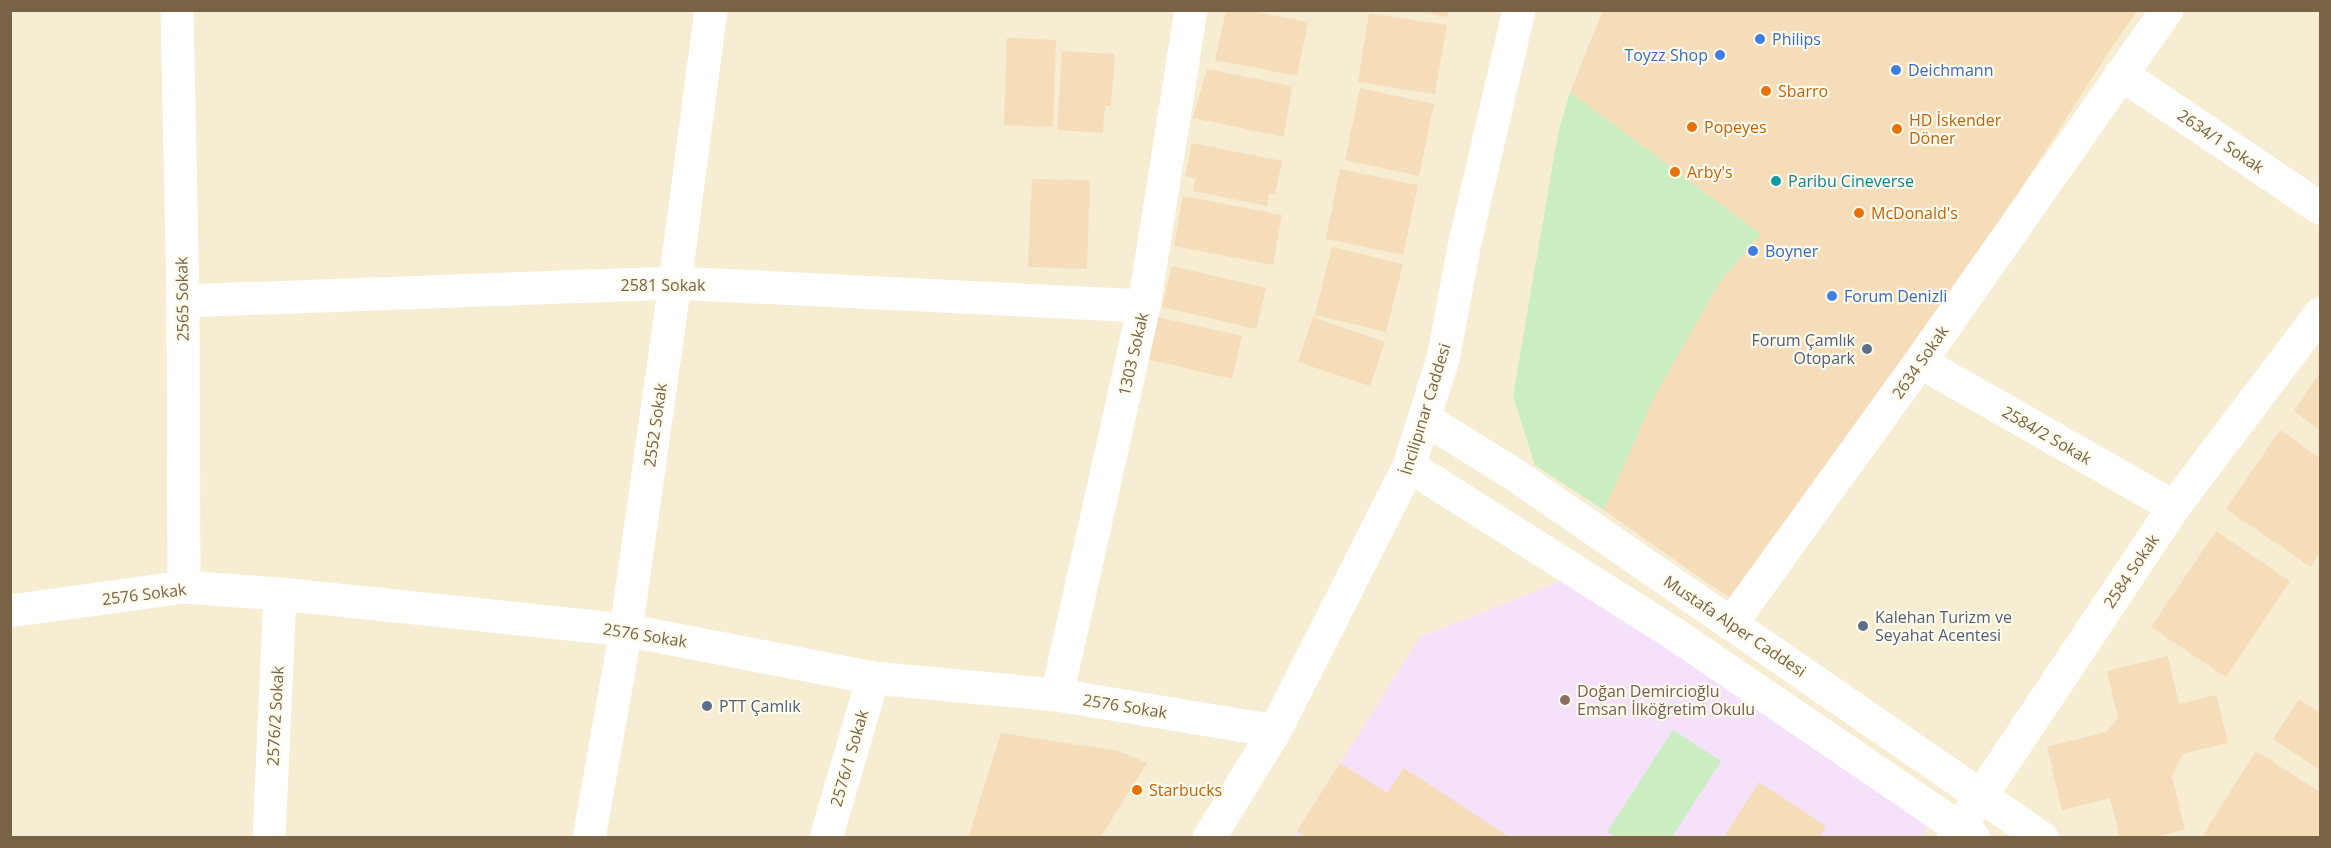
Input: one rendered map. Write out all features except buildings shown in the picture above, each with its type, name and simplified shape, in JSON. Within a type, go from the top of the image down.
[{"type":"street","name":"2565 Sokak","points":[[177,10],[183,301],[184,587]]},
{"type":"street","name":"2552 Sokak","points":[[590,837],[626,630],[711,10]]},
{"type":"street","name":"1303 Sokak","points":[[1057,695],[1144,306],[1191,10]]},
{"type":"street","name":"İncilipınar Caddesi","points":[[1209,837],[1275,730],[1410,466],[1443,358],[1464,247],[1519,10]]},
{"type":"street","name":"2634 Sokak","points":[[1731,624],[1920,362],[2167,10]]},
{"type":"street","name":"2634/1 Sokak","points":[[2121,74],[2320,208]]},
{"type":"street","name":"2581 Sokak","points":[[183,301],[675,284],[1144,306]]},
{"type":"street","name":"2584 Sokak","points":[[1962,834],[1982,794],[2174,507],[2320,314]]},
{"type":"street","name":"2584/2 Sokak","points":[[1920,362],[2174,507]]},
{"type":"street","name":"Mustafa Alper Caddesi","points":[[1425,419],[1515,475],[2042,837]]},
{"type":"street","points":[[1410,466],[1676,635],[1962,834]]},
{"type":"street","name":"2576 Sokak","points":[[10,611],[184,587],[280,594],[626,630],[873,678],[1057,695],[1275,730]]},
{"type":"street","name":"2576/2 Sokak","points":[[269,837],[280,594]]},
{"type":"street","name":"2576/1 Sokak","points":[[826,837],[873,678]]},
{"type":"shaded area","points":[[11,11],[2320,11],[2320,837],[11,837]]},
{"type":"shaded area","name":"Doğan Demircioğlu Emsan İlköğretim Okulu","points":[[1572,577],[1930,824],[1921,838],[1293,838],[1420,637]]},
{"type":"green space","points":[[1570,92],[1761,234],[1721,280],[1656,395],[1604,510],[1535,465],[1513,396],[1558,134]]},
{"type":"green space","points":[[1673,730],[1721,761],[1672,837],[1616,837],[1607,832]]},
{"type":"place","name":"Philips","points":[[1760,39]]},
{"type":"place","name":"Toyzz Shop","points":[[1720,55]]},
{"type":"place","name":"Deichmann","points":[[1896,70]]},
{"type":"place","name":"Sbarro","points":[[1766,91]]},
{"type":"place","name":"Popeyes","points":[[1692,127]]},
{"type":"place","name":"HD İskender Döner","points":[[1897,129]]},
{"type":"place","name":"Arby's","points":[[1675,172]]},
{"type":"place","name":"Paribu Cineverse","points":[[1776,181]]},
{"type":"place","name":"McDonald's","points":[[1859,213]]},
{"type":"place","name":"Boyner","points":[[1753,251]]},
{"type":"place","name":"Forum Denizli","points":[[1832,296]]},
{"type":"place","name":"Forum Çamlık Otopark","points":[[1867,349]]},
{"type":"place","name":"Kalehan Turizm ve Seyahat Acentesi","points":[[1863,626]]},
{"type":"place","name":"Doğan Demircioğlu Emsan İlköğretim Okulu","points":[[1565,700]]},
{"type":"place","name":"PTT Çamlık","points":[[707,706]]},
{"type":"place","name":"Starbucks","points":[[1137,790]]}]
